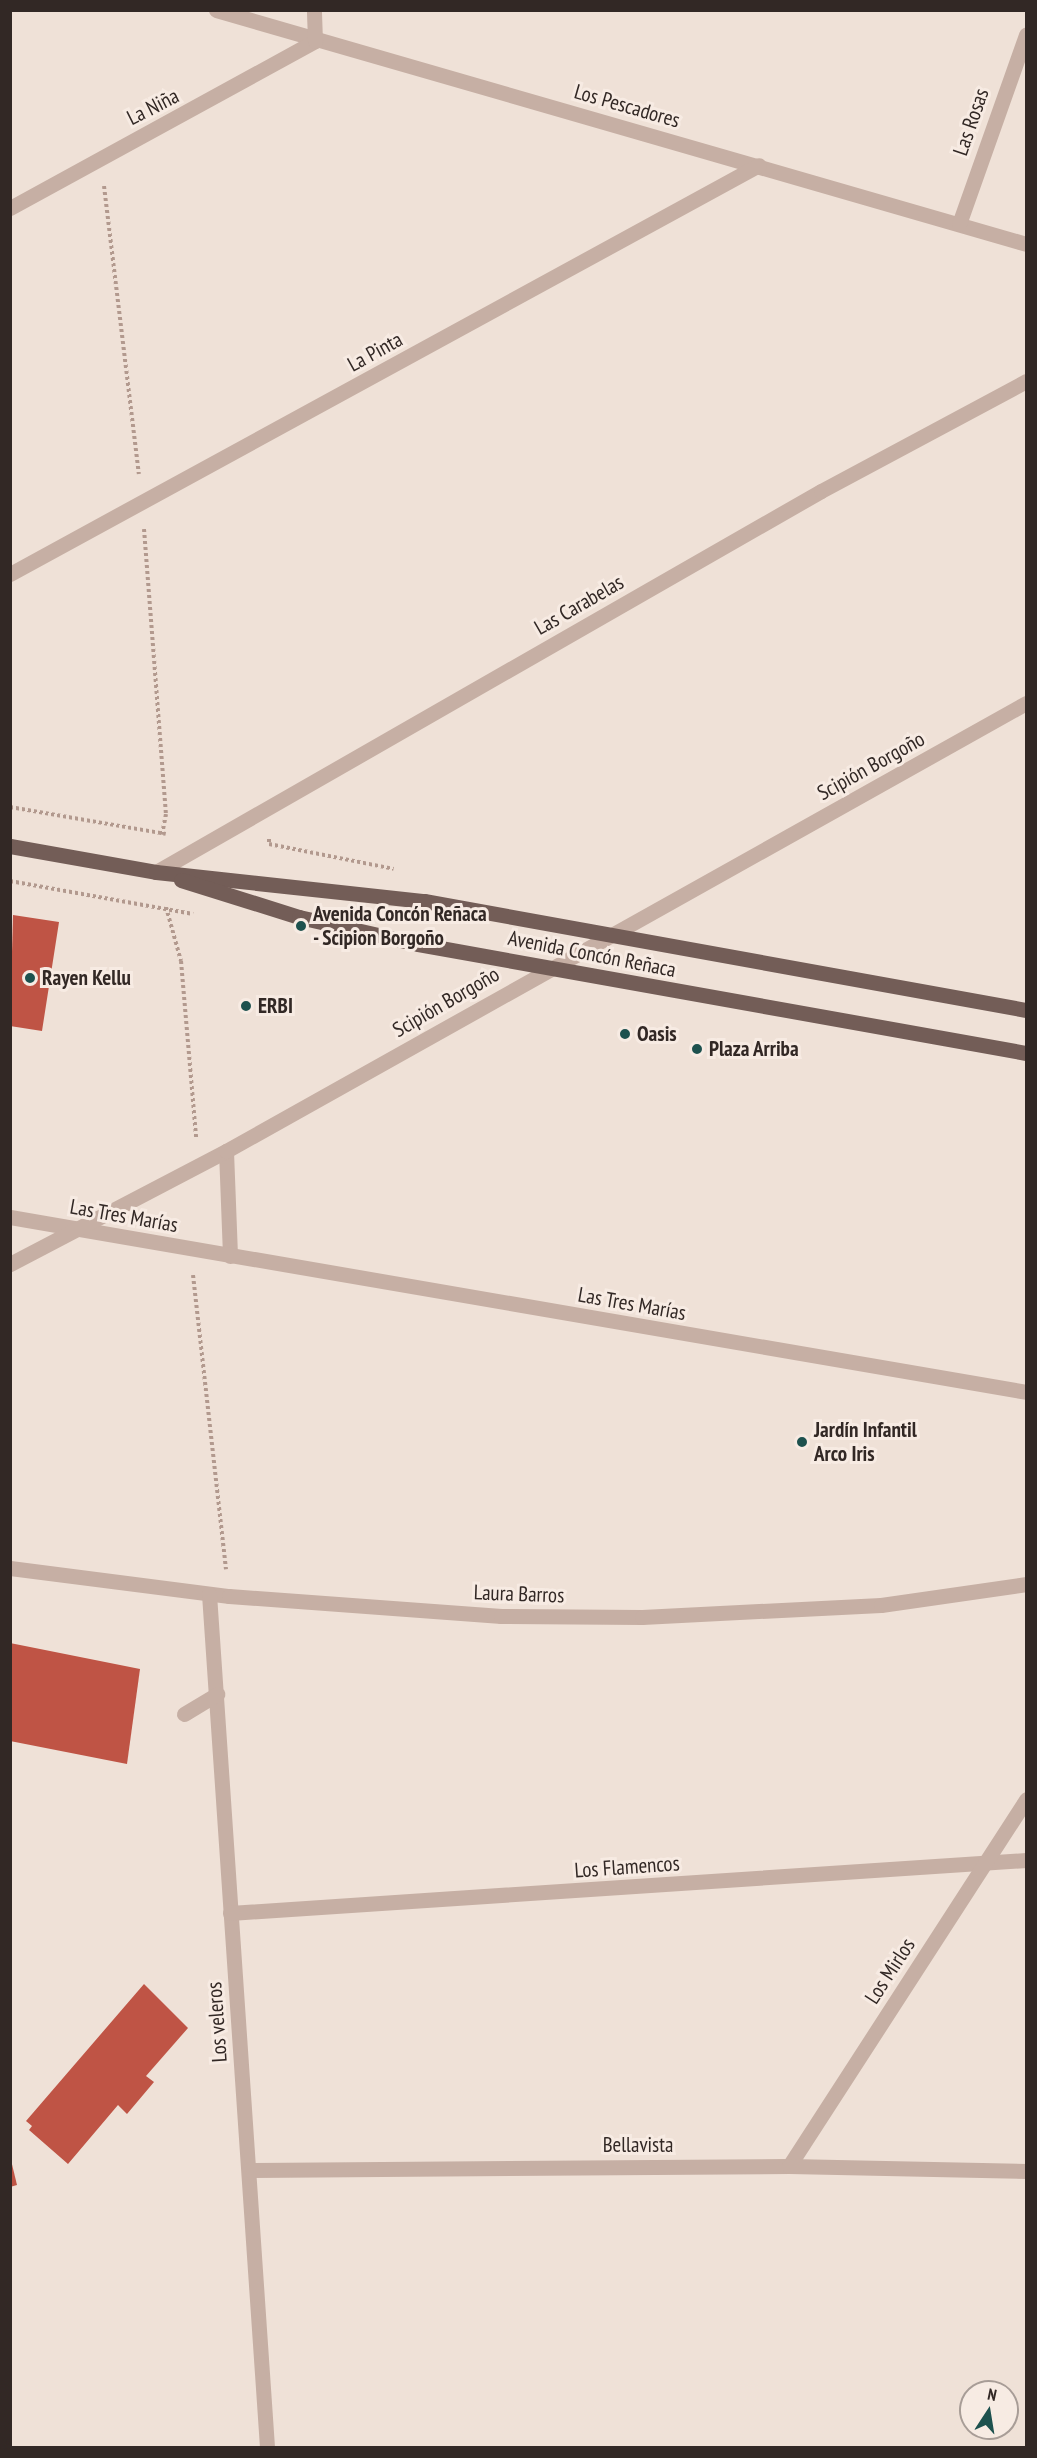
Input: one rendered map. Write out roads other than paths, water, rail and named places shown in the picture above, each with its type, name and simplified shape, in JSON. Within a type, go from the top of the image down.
[{"type":"main road","name":"Avenida Concón Reñaca","points":[[10,846],[156,872],[424,901],[1026,1010]]},
{"type":"main road","name":"Avenida Concón Reñaca","points":[[156,872],[299,917],[552,967],[1026,1053]]},
{"type":"street","name":"Los Pescadores","points":[[216,10],[315,41],[759,165],[1026,244]]},
{"type":"street","points":[[314,10],[315,41]]},
{"type":"street","name":"Las Rosas","points":[[958,224],[1026,35]]},
{"type":"street","name":"La Niña","points":[[10,208],[315,41]]},
{"type":"street","name":"La Pinta","points":[[10,574],[142,504],[759,165]]},
{"type":"street","name":"Las Carabelas","points":[[156,872],[821,491],[1026,381]]},
{"type":"street","name":"Scipión Borgoño","points":[[10,1264],[226,1151],[1026,703]]},
{"type":"street","points":[[226,1151],[230,1256]]},
{"type":"street","name":"Las Tres Marías","points":[[10,1217],[1026,1392]]},
{"type":"street","name":"Laura Barros","points":[[10,1568],[229,1596],[501,1616],[642,1617],[881,1605],[1026,1584]]},
{"type":"street","name":"Los veleros","points":[[209,1594],[267,2448]]},
{"type":"street","points":[[184,1714],[217,1694]]},
{"type":"street","name":"Los Mirlos","points":[[789,2166],[1026,1799]]},
{"type":"street","name":"Los Flamencos","points":[[230,1913],[1026,1860]]},
{"type":"street","name":"Bellavista","points":[[249,2170],[789,2166],[1026,2171]]},
{"type":"place","name":"Avenida Concón Reñaca - Scipion Borgoño","points":[[301,926]]},
{"type":"place","name":"Rayen Kellu","points":[[30,978]]},
{"type":"place","name":"ERBI","points":[[246,1006]]},
{"type":"place","name":"Oasis","points":[[625,1034]]},
{"type":"place","name":"Plaza Arriba","points":[[697,1049]]},
{"type":"place","name":"Jardín Infantil Arco Iris","points":[[802,1442]]}]
